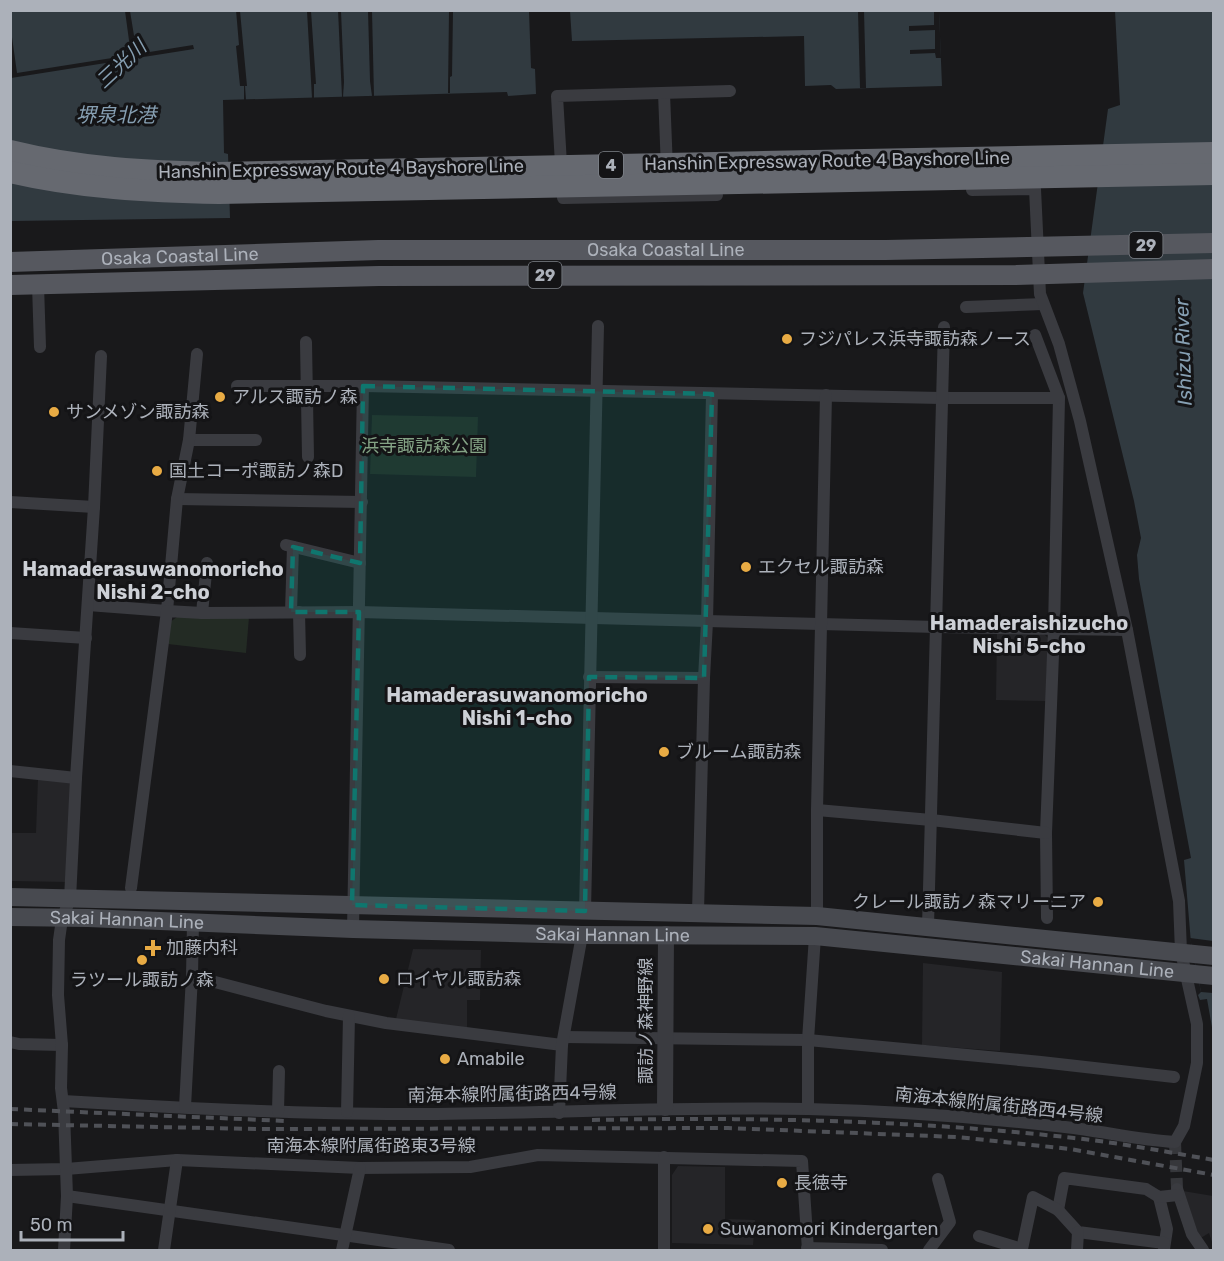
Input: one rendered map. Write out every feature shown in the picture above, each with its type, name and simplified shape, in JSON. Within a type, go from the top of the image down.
[{"type":"highway","name":"Hanshin Expressway Route 4 Bayshore Line","points":[[10,151],[93,166],[157,172],[218,173],[1214,153]]},
{"type":"highway","name":"Hanshin Expressway Route 4 Bayshore Line","points":[[10,172],[94,187],[159,192],[219,193],[1214,174]]},
{"type":"main road","name":"Osaka Coastal Line","points":[[10,261],[378,250],[886,250],[1214,243]]},
{"type":"main road","name":"Osaka Coastal Line","points":[[10,285],[379,276],[1080,274],[1214,269]]},
{"type":"main road","name":"Sakai Hannan Line","points":[[10,897],[817,916],[1214,956]]},
{"type":"main road","name":"Sakai Hannan Line","points":[[10,917],[582,935],[815,936],[1214,976]]},
{"type":"street","points":[[730,91],[557,96],[563,198],[1035,189],[1040,294],[1059,344],[1080,421],[1127,630],[1179,901],[1188,974]]},
{"type":"street","points":[[664,93],[668,196]]},
{"type":"street","points":[[38,285],[40,347]]},
{"type":"street","points":[[966,307],[1043,304]]},
{"type":"street","points":[[585,911],[598,326]]},
{"type":"street","points":[[928,926],[944,327]]},
{"type":"street","points":[[1035,335],[1059,398],[1054,629],[1046,833],[1047,918]]},
{"type":"street","points":[[306,342],[308,457]]},
{"type":"street","points":[[131,888],[167,610],[177,499],[189,440],[198,354]]},
{"type":"street","points":[[64,1251],[67,1196],[58,995],[59,940],[62,919],[70,899],[101,356]]},
{"type":"street","points":[[237,386],[363,386],[941,398],[1059,398]]},
{"type":"street","points":[[353,929],[363,386]]},
{"type":"street","points":[[698,912],[712,394]]},
{"type":"street","points":[[817,916],[817,810],[826,395]]},
{"type":"street","points":[[189,440],[256,440]]},
{"type":"street","points":[[177,499],[362,502]]},
{"type":"street","points":[[10,502],[94,507]]},
{"type":"street","points":[[300,655],[289,546],[360,563]]},
{"type":"street","points":[[202,613],[207,562]]},
{"type":"street","points":[[88,605],[202,613],[359,612],[707,622],[1127,630]]},
{"type":"street","points":[[10,633],[86,638]]},
{"type":"street","points":[[589,677],[704,678]]},
{"type":"street","points":[[10,771],[76,778]]},
{"type":"street","points":[[817,810],[1046,833]]},
{"type":"street","points":[[185,1107],[192,976],[192,922]]},
{"type":"street","name":"諏訪ノ森神野線","points":[[665,1108],[666,934]]},
{"type":"street","points":[[559,1113],[563,1041],[582,935]]},
{"type":"street","points":[[808,1109],[808,1040],[815,936]]},
{"type":"street","name":"南海本線附属街路西4号線","points":[[63,1101],[347,1112],[559,1113],[665,1108],[808,1109],[981,1118],[1175,1142],[1184,1126],[1197,1063],[1197,1024],[1188,974]]},
{"type":"street","points":[[192,976],[349,1016],[386,1023],[563,1041],[664,1038],[808,1040],[1030,1060],[1174,1077]]},
{"type":"street","points":[[347,1112],[349,1016]]},
{"type":"street","points":[[10,1042],[62,1045]]},
{"type":"street","points":[[278,1111],[279,1071]]},
{"type":"street","name":"南海本線附属街路東3号線","points":[[10,1170],[66,1169],[177,1161],[360,1168],[470,1167],[538,1155],[802,1161],[808,1249]]},
{"type":"street","points":[[664,1157],[664,1251]]},
{"type":"street","points":[[164,1251],[177,1161]]},
{"type":"street","points":[[342,1251],[360,1168]]},
{"type":"street","points":[[979,1236],[1022,1250],[1033,1197],[1058,1210],[1078,1232],[1164,1247],[1167,1229],[1160,1197],[1146,1189],[1064,1178],[1058,1210]]},
{"type":"street","points":[[929,1251],[950,1222],[938,1179]]},
{"type":"street","points":[[1160,1197],[1178,1191],[1192,1234],[1203,1251]]},
{"type":"street","points":[[67,1196],[344,1234],[449,1251]]},
{"type":"street","points":[[1077,1251],[1078,1232]]},
{"type":"street","points":[[808,1249],[882,1251]]},
{"type":"highlighted area","points":[[363,386],[712,394],[704,678],[589,677],[585,911],[352,905],[359,612],[291,612],[293,547],[360,563]]},
{"type":"shaded area","points":[[997,633],[1044,634],[1048,638],[1046,701],[996,700]]},
{"type":"shaded area","points":[[38,778],[70,780],[74,785],[68,882],[11,881],[11,833],[36,833]]},
{"type":"shaded area","points":[[413,949],[481,950],[480,1000],[467,1000],[467,1029],[396,1019]]},
{"type":"shaded area","points":[[923,963],[1002,972],[1000,1051],[922,1045]]},
{"type":"shaded area","points":[[678,1166],[725,1167],[725,1219],[755,1220],[753,1245],[672,1243],[672,1175]]},
{"type":"shaded area","points":[[1183,1191],[1213,1196],[1213,1245],[1209,1233],[1199,1239]]},
{"type":"green space","name":"浜寺諏訪森公園","points":[[372,415],[478,417],[476,477],[370,474]]},
{"type":"green space","points":[[177,617],[249,617],[246,653],[168,644],[170,622]]},
{"type":"water","name":"堺泉北港","points":[[10,11],[529,11],[531,68],[535,69],[536,94],[508,96],[507,92],[223,100],[224,153],[228,154],[230,218],[11,221]]},
{"type":"water","points":[[570,11],[939,11],[942,86],[836,89],[831,85],[805,86],[804,36],[572,41]]},
{"type":"water","name":"Ishizu River","points":[[1115,11],[1213,11],[1213,1033],[1207,999],[1200,1000],[1198,995],[1201,992],[1191,943],[1184,860],[1191,858],[1139,579],[1137,555],[1141,538],[1083,293],[1108,109],[1120,105]]},
{"type":"pier","points":[[236,10],[240,11],[247,86],[245,86],[246,100],[244,100],[244,86],[240,86],[236,46],[239,45]]},
{"type":"pier","points":[[338,10],[341,11],[343,97],[342,97]]},
{"type":"pier","points":[[125,11],[130,11],[137,54],[193,45],[194,49],[11,78],[11,30],[17,73],[131,55]]},
{"type":"pier","points":[[307,11],[311,11],[316,84],[314,84],[314,98],[312,98]]},
{"type":"pier","points":[[368,11],[372,11],[374,96],[372,96],[370,81]]},
{"type":"pier","points":[[449,11],[453,11],[452,76],[450,77],[450,93],[448,93]]},
{"type":"pier","points":[[858,11],[864,11],[866,88],[860,88]]},
{"type":"pier","points":[[934,11],[939,11],[941,58],[936,58],[935,53],[910,54],[910,50],[935,49],[935,30],[909,31],[909,26],[934,25]]},
{"type":"pier","points":[[1190,938],[1213,941],[1213,993],[1201,992]]},
{"type":"tunnel","points":[[1175,1142],[1177,1188]]},
{"type":"railway","points":[[10,1109],[286,1121]]},
{"type":"railway","points":[[592,1120],[833,1121],[954,1127],[1092,1140],[1214,1160]]},
{"type":"railway","points":[[10,1124],[256,1129],[728,1128],[957,1137],[1070,1149],[1214,1175]]},
{"type":"place","name":"フジパレス浜寺諏訪森ノース","points":[[787,339]]},
{"type":"place","name":"アルス諏訪ノ森","points":[[220,397]]},
{"type":"place","name":"サンメゾン諏訪森","points":[[54,412]]},
{"type":"place","name":"国土コーポ諏訪ノ森D","points":[[157,471]]},
{"type":"place","name":"エクセル諏訪森","points":[[746,567]]},
{"type":"place","name":"ブルーム諏訪森","points":[[664,752]]},
{"type":"place","name":"クレール諏訪ノ森マリーニア","points":[[1098,902]]},
{"type":"place","name":"加藤内科","points":[[153,948]]},
{"type":"place","name":"ラツール諏訪ノ森","points":[[142,960]]},
{"type":"place","name":"ロイヤル諏訪森","points":[[384,979]]},
{"type":"place","name":"Amabile","points":[[445,1059]]},
{"type":"place","name":"長徳寺","points":[[782,1183]]},
{"type":"place","name":"Suwanomori Kindergarten","points":[[708,1229]]},
{"type":"district","name":"Hamaderasuwanomoricho Nishi 2-cho","points":[[153,580]]},
{"type":"district","name":"Hamaderaishizucho Nishi 5-cho","points":[[1029,634]]},
{"type":"district","name":"Hamaderasuwanomoricho Nishi 1-cho","points":[[517,706]]},
{"type":"water label","name":"三光川","points":[[121,64]]}]
